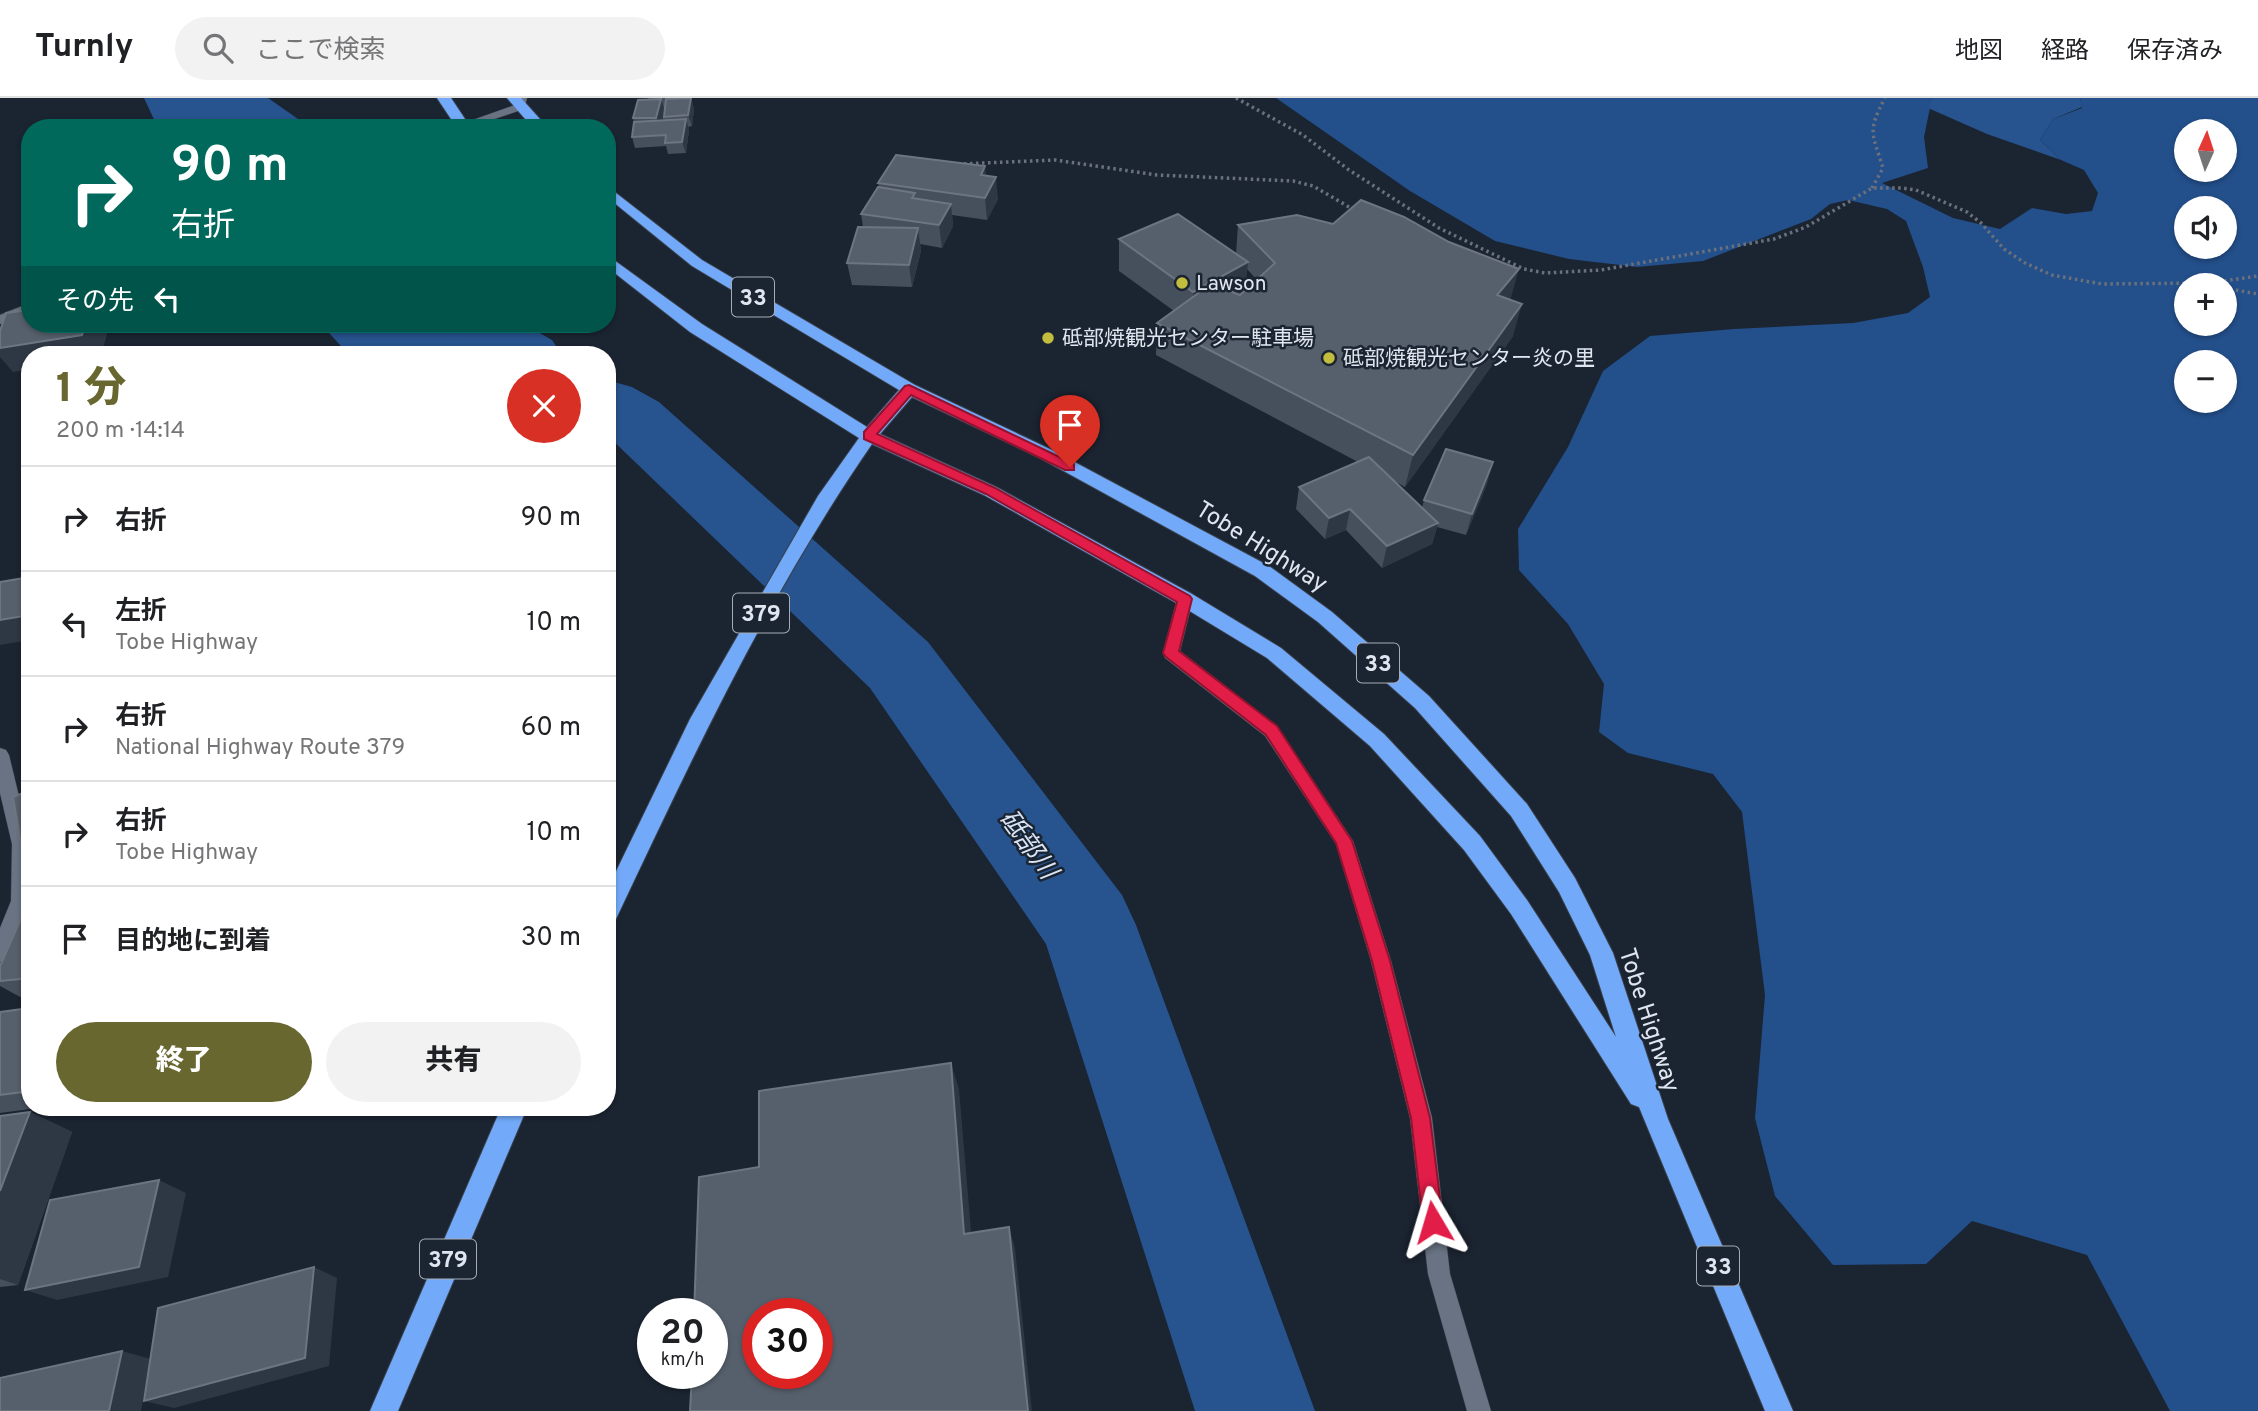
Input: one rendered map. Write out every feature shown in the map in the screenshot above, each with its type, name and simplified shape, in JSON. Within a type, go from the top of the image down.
[{"type":"highway","points":[[444,98],[456,119]]},
{"type":"highway","points":[[518,101],[533,119]]},
{"type":"highway","name":"Tobe Highway","points":[[616,197],[697,263],[909,389],[1046,454],[1262,571],[1325,617],[1422,702],[1519,810],[1567,885],[1601,953],[1656,1120]]},
{"type":"highway","name":"Tobe Highway","points":[[616,266],[696,328],[869,436],[990,491],[1185,599],[1274,653],[1377,740],[1472,843],[1519,907],[1656,1120]]},
{"type":"highway","name":"379","points":[[616,895],[697,725],[824,500],[869,436],[909,389]]},
{"type":"highway","name":"379","points":[[384,1411],[511,1116]]},
{"type":"highway","name":"33","points":[[1656,1120],[1779,1411]]},
{"type":"street","points":[[479,119],[518,101]]},
{"type":"street","points":[[0,320],[21,311]]},
{"type":"street","points":[[1185,599],[1171,653],[1271,731],[1343,841],[1381,961],[1420,1118],[1439,1274],[1479,1411]]},
{"type":"street","points":[[0,755],[21,844],[20,901],[0,953]]},
{"type":"path","points":[[1236,98],[1303,135],[1349,170],[1438,228],[1524,269],[1573,273],[1710,252],[1774,239],[1806,227],[1872,188],[1883,168],[1873,136],[1872,123],[1885,98]]},
{"type":"path","points":[[956,163],[1055,160],[1157,175],[1293,181],[1312,186],[1361,214]]},
{"type":"path","points":[[1872,188],[1916,190],[1951,203],[1981,223],[2004,249],[2025,263],[2052,275],[2102,284],[2174,283]]},
{"type":"path","points":[[1483,260],[1495,255]]},
{"type":"path","points":[[2237,279],[2258,276]]},
{"type":"path","points":[[2237,290],[2258,294]]},
{"type":"shaded area","points":[[144,98],[268,98],[298,119],[154,119]]},
{"type":"shaded area","points":[[1276,98],[1932,98],[1924,137],[1928,168],[1882,183],[1953,218],[2000,229],[2032,208],[2066,214],[2092,211],[2098,193],[2084,170],[2061,160],[2040,140],[2053,119],[2082,108],[2080,98],[2258,98],[2258,1411],[2170,1411],[2087,1255],[1972,1221],[1926,1264],[1833,1265],[1775,1196],[1755,1118],[1765,995],[1742,812],[1713,774],[1628,753],[1599,732],[1604,684],[1568,624],[1519,570],[1518,529],[1568,447],[1603,371],[1650,336],[1853,323],[1908,313],[1930,297],[1923,267],[1906,221],[1887,209],[1848,200],[1830,204],[1811,219],[1703,261],[1637,267],[1569,259],[1495,241],[1410,191]]},
{"type":"shaded area","points":[[1932,98],[2080,98],[2082,107],[2053,119],[2040,140],[2061,160],[1987,134],[1928,108]]},
{"type":"shaded area","points":[[329,333],[515,333],[489,346],[341,346]]},
{"type":"building","points":[[691,98],[688,115],[664,117],[666,99]]},
{"type":"building","points":[[661,99],[656,118],[633,118],[638,100]]},
{"type":"building","points":[[686,119],[682,142],[665,143],[666,135],[632,137],[634,122]]},
{"type":"building","points":[[896,155],[985,166],[981,175],[996,177],[985,198],[878,183]]},
{"type":"building","points":[[878,187],[915,193],[912,198],[951,204],[939,225],[861,214]]},
{"type":"building","name":"砥部焼観光センター炎の里","points":[[1361,200],[1404,217],[1449,242],[1519,269],[1497,295],[1522,304],[1413,455],[1157,323],[1211,284],[1240,295],[1275,263],[1238,225],[1297,215],[1333,224]]},
{"type":"building","points":[[1178,214],[1248,262],[1193,292],[1119,239]]},
{"type":"building","points":[[858,227],[918,228],[909,265],[847,263]]},
{"type":"building","points":[[21,311],[21,333],[83,333],[0,348],[0,331],[6,313]]},
{"type":"building","points":[[1446,449],[1493,462],[1472,514],[1424,500]]},
{"type":"building","points":[[1369,457],[1438,523],[1387,546],[1350,509],[1329,518],[1299,487]]},
{"type":"building","points":[[21,578],[21,616],[0,620],[0,582]]},
{"type":"building","points":[[21,794],[21,843],[13,797]]},
{"type":"building","points":[[21,918],[21,979],[0,981],[0,966]]},
{"type":"building","points":[[21,1009],[21,1092],[0,1095],[0,1012]]},
{"type":"building","points":[[951,1063],[964,1234],[1009,1227],[1028,1411],[690,1411],[691,1389],[728,1389],[728,1298],[695,1298],[699,1177],[759,1167],[759,1091]]},
{"type":"building","points":[[21,1113],[21,1116],[28,1116],[0,1191],[0,1116]]},
{"type":"building","points":[[159,1180],[139,1267],[25,1290],[50,1200]]},
{"type":"building","points":[[314,1267],[305,1358],[144,1401],[158,1308]]},
{"type":"building","points":[[122,1351],[109,1411],[0,1411],[0,1378]]},
{"type":"waterway","name":"砥部川","points":[[491,333],[513,346]]},
{"type":"waterway","name":"砥部川","points":[[616,408],[634,419],[899,665],[1088,925],[1255,1411]]},
{"type":"place","name":"Lawson","points":[[1182,283]]},
{"type":"place","name":"砥部焼観光センター駐車場","points":[[1048,338]]},
{"type":"place","name":"砥部焼観光センター炎の里","points":[[1329,358]]},
{"type":"route","points":[[1070,467],[909,389],[869,436],[990,491],[1185,599],[1171,653],[1271,731],[1343,841],[1381,961],[1420,1118],[1433,1222]]}]
